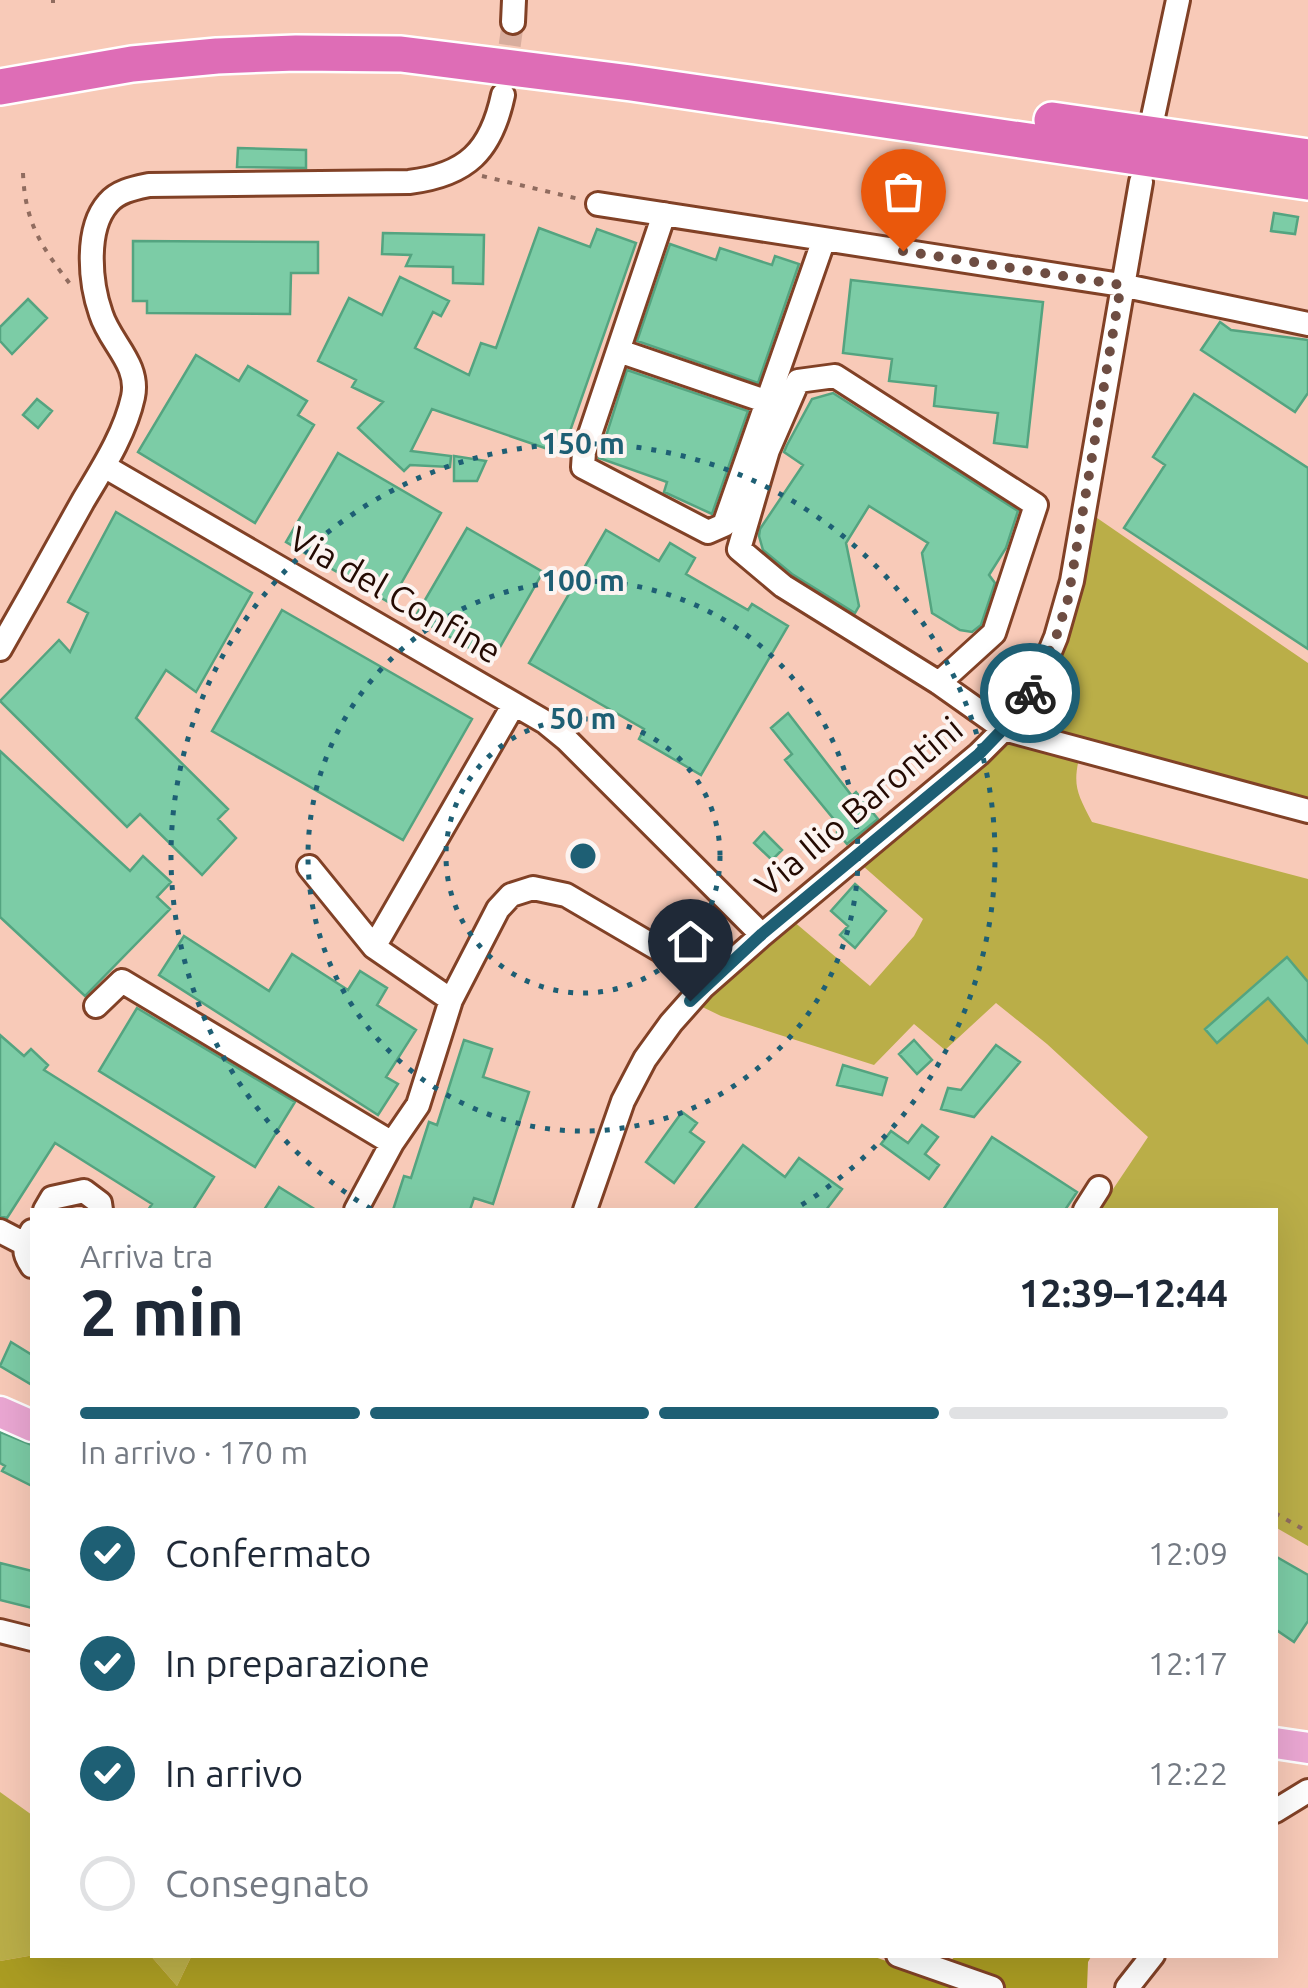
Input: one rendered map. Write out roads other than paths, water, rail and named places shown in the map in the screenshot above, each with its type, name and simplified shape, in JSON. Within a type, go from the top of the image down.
[{"type":"highway","points":[[0,63],[96,46],[208,34],[400,31],[628,59],[1308,157]]},
{"type":"highway","points":[[0,87],[132,64],[217,56],[401,54],[631,83],[1308,182]]},
{"type":"main road","points":[[0,1412],[30,1425]]},
{"type":"main road","points":[[1278,1743],[1308,1748]]},
{"type":"street","points":[[1153,117],[1178,0]]},
{"type":"street","points":[[0,649],[127,418],[135,385],[132,370],[101,316],[93,280],[94,232],[98,216],[110,200],[149,185],[410,182],[439,178],[458,170],[488,141],[503,95]]},
{"type":"street","name":"Via Ilio Barontini","points":[[585,1208],[631,1085],[671,1023],[762,934],[979,754],[1028,698],[1068,599],[1141,182]]},
{"type":"street","points":[[598,204],[1121,285],[1308,324]]},
{"type":"street","points":[[664,214],[584,452],[583,467],[708,532],[724,525],[824,238]]},
{"type":"street","points":[[618,350],[768,402]]},
{"type":"street","points":[[939,683],[994,633],[1036,505],[834,376],[798,381],[768,450],[739,548],[783,586],[1004,728],[1308,811]]},
{"type":"street","name":"Via del Confine","points":[[104,466],[514,704],[567,740],[762,934]]},
{"type":"street","points":[[374,948],[514,704]]},
{"type":"street","points":[[310,867],[374,948],[451,1000]]},
{"type":"street","points":[[357,1208],[392,1142],[418,1105],[451,1000],[498,909],[512,895],[534,888],[556,891],[670,957],[703,988]]},
{"type":"street","points":[[96,1006],[122,980],[392,1142]]},
{"type":"street","points":[[1086,1208],[1099,1188]]},
{"type":"street","points":[[46,1208],[52,1198],[84,1191],[100,1208]]},
{"type":"street","points":[[0,1232],[30,1247]]},
{"type":"street","points":[[0,1631],[30,1639]]},
{"type":"street","points":[[1278,1809],[1308,1791]]},
{"type":"street","points":[[907,1958],[992,1988]]},
{"type":"street","points":[[1128,1988],[1151,1958]]},
{"type":"tunnel","points":[[505,78],[513,22]]}]
